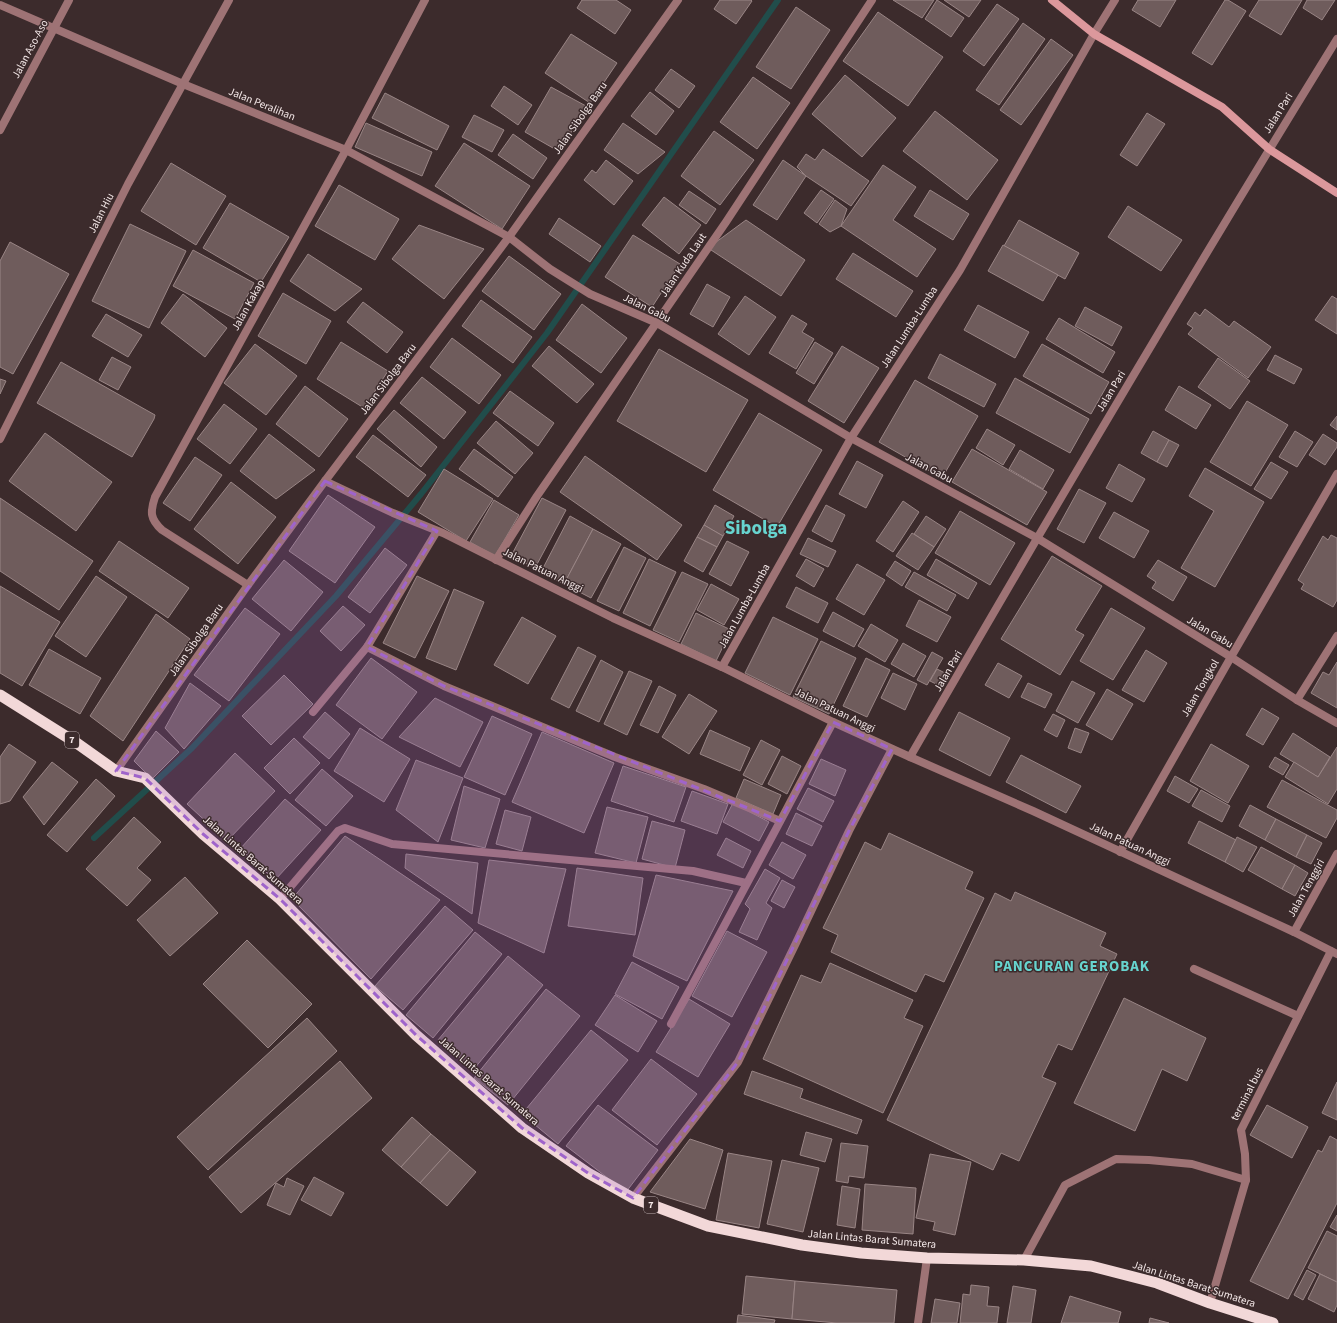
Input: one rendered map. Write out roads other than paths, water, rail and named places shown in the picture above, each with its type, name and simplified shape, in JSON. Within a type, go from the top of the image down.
[{"type":"highway","name":"Jalan Lintas Barat Sumatera","points":[[0,695],[78,744],[116,771],[145,778],[203,834],[280,899],[416,1035],[522,1128],[588,1173],[633,1198],[708,1226],[802,1246],[861,1253],[927,1258],[1024,1260],[1091,1266],[1157,1283],[1210,1303],[1273,1323]]},
{"type":"main road","points":[[1052,0],[1094,34],[1222,107],[1269,149],[1337,193]]},
{"type":"street","name":"Jalan Aso-Aso","points":[[0,130],[68,0]]},
{"type":"street","name":"Jalan Hiu","points":[[0,439],[128,184],[229,0]]},
{"type":"street","name":"Jalan Kakap","points":[[248,585],[162,530],[152,517],[151,508],[155,497],[346,150],[425,0]]},
{"type":"street","name":"Jalan Sibolga Baru","points":[[116,771],[248,585],[510,237],[678,0]]},
{"type":"street","name":"Jalan Kuda Laut","points":[[496,560],[537,496],[726,222],[872,0]]},
{"type":"street","name":"Jalan Lumba-Lumba","points":[[722,667],[851,438],[960,270],[1094,34],[1115,0]]},
{"type":"street","name":"Jalan Peralihan","points":[[0,4],[183,84],[346,150],[510,237]]},
{"type":"street","name":"Jalan Pari","points":[[910,757],[1036,538],[1269,149],[1337,39]]},
{"type":"street","name":"Jalan Gabu","points":[[510,237],[550,269],[590,294],[657,323],[851,438],[1036,538],[1231,657],[1297,700],[1337,723]]},
{"type":"street","name":"Jalan Tongkol","points":[[1120,852],[1337,474]]},
{"type":"street","name":"Jalan Patuan Anggi","points":[[325,481],[393,513],[437,531],[613,618],[722,667],[833,722],[1032,811],[1294,932],[1334,953]]},
{"type":"street","points":[[313,712],[367,647],[437,531]]},
{"type":"street","points":[[1297,700],[1337,636]]},
{"type":"street","points":[[367,647],[444,686],[615,757],[704,789],[780,821]]},
{"type":"street","points":[[670,1024],[723,930],[746,883],[833,722]]},
{"type":"street","points":[[633,1198],[738,1062],[849,831],[892,749]]},
{"type":"street","points":[[280,899],[338,831],[345,828],[392,844],[693,871],[746,883]]},
{"type":"street","name":"Jalan Tenggiri","points":[[1294,932],[1337,854]]},
{"type":"street","name":"terminal bus","points":[[1210,1303],[1246,1180],[1245,1154],[1241,1130],[1298,1016],[1334,953]]},
{"type":"street","points":[[1194,969],[1298,1016]]},
{"type":"street","points":[[1024,1260],[1065,1185],[1116,1159],[1192,1164],[1246,1180]]},
{"type":"street","points":[[918,1323],[927,1258]]},
{"type":"waterway","points":[[94,838],[192,748],[336,596],[421,494],[547,333],[778,0]]},
{"type":"district","name":"Sibolga","points":[[756,528]]},
{"type":"district","name":"PANCURAN GEROBAK","points":[[1072,966]]}]
